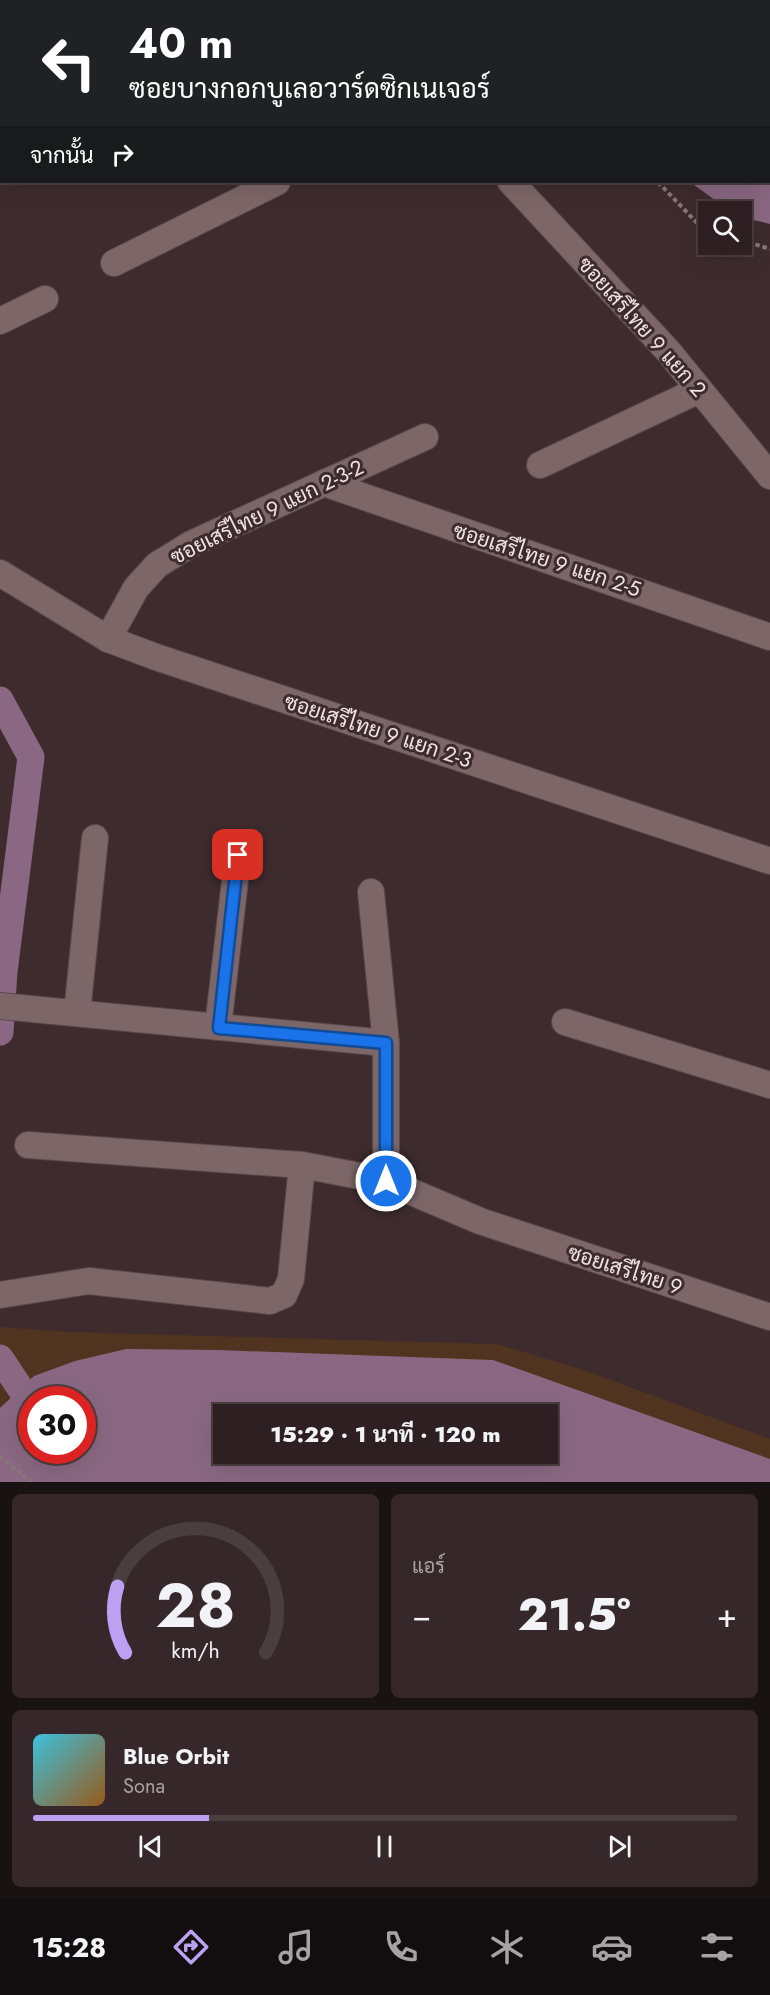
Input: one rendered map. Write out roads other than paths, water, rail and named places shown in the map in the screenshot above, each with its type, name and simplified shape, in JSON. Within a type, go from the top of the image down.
[{"type":"street","points":[[114,262],[275,183]]},
{"type":"street","name":"ซอยเสรีไทย 9 แยก 2","points":[[512,183],[668,351],[770,476]]},
{"type":"street","points":[[0,321],[45,299]]},
{"type":"street","points":[[540,465],[699,390]]},
{"type":"street","name":"ซอยเสรีไทย 9 แยก 2-3-2","points":[[108,639],[135,588],[156,565],[191,544],[425,437]]},
{"type":"street","name":"ซอยเสรีไทย 9 แยก 2-5","points":[[324,483],[770,636]]},
{"type":"street","name":"ซอยเสรีไทย 9 แยก 2-3","points":[[0,573],[108,639],[167,661],[770,861]]},
{"type":"street","points":[[77,1012],[95,838]]},
{"type":"street","points":[[219,1028],[238,855]]},
{"type":"street","points":[[371,892],[386,1043],[386,1181]]},
{"type":"street","points":[[6,1006],[386,1043]]},
{"type":"street","points":[[565,1022],[770,1085]]},
{"type":"street","name":"ซอยเสรีไทย 9","points":[[27,1145],[302,1165],[386,1181],[480,1221],[770,1317]]},
{"type":"street","points":[[2,1295],[89,1281],[270,1301],[284,1295],[291,1279],[302,1165]]},
{"type":"waterway","points":[[0,700],[31,757],[4,972],[0,1032]]},
{"type":"waterway","points":[[0,1358],[19,1386]]}]
